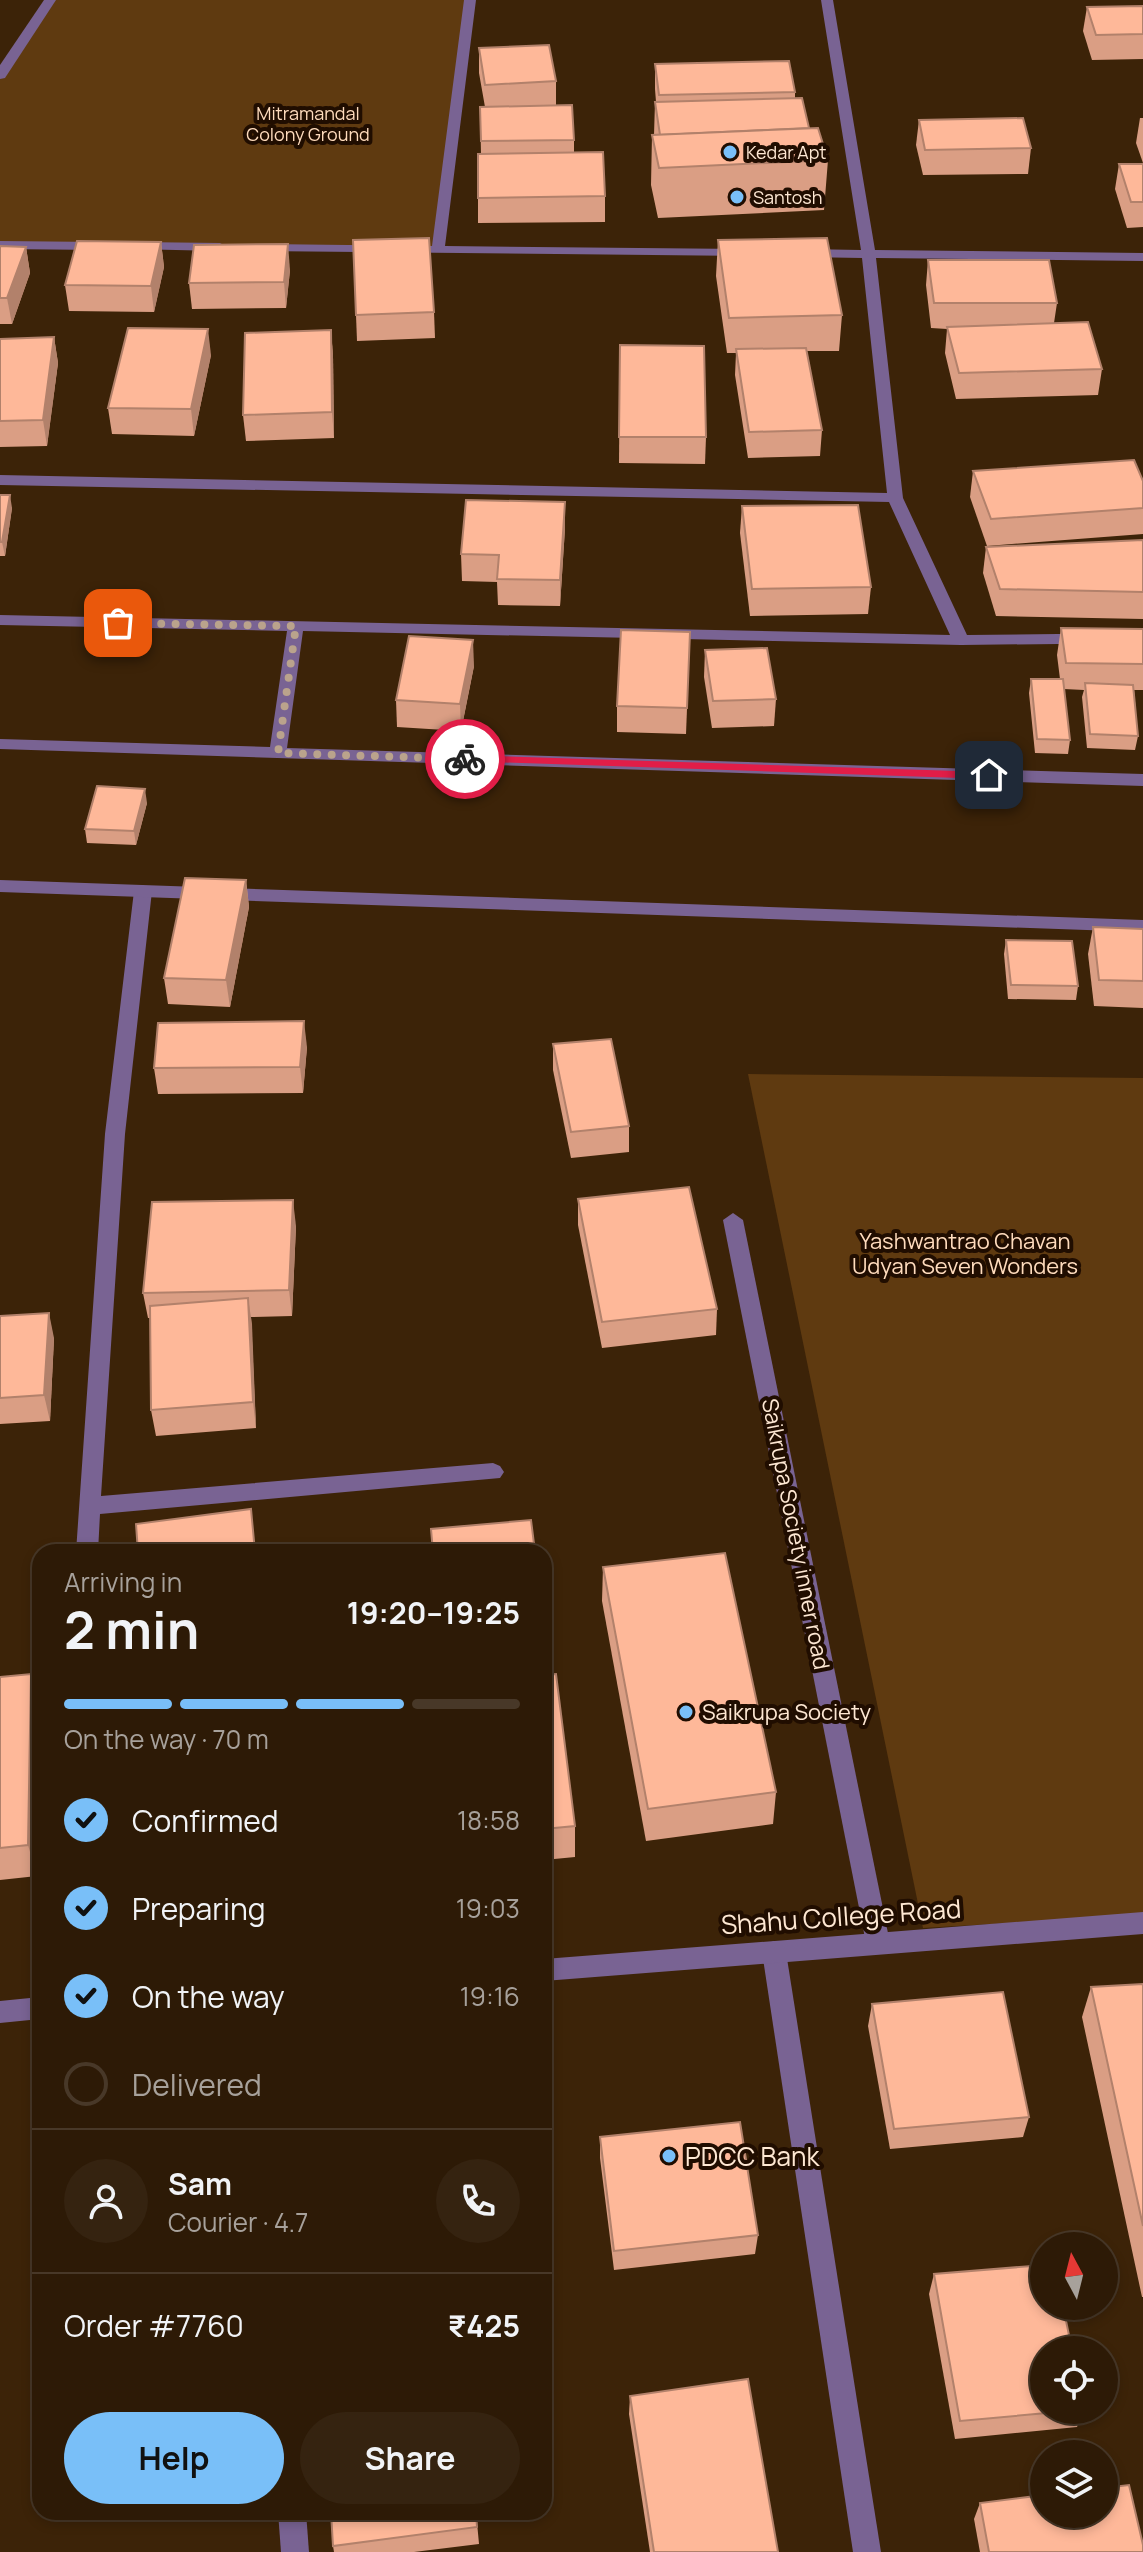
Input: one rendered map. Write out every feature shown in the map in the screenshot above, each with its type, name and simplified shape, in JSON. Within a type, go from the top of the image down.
[{"type":"street","points":[[0,75],[50,0]]},
{"type":"street","points":[[438,249],[470,0]]},
{"type":"street","points":[[827,0],[869,254],[895,498],[961,640]]},
{"type":"street","points":[[0,245],[110,246]]},
{"type":"street","points":[[125,246],[235,247]]},
{"type":"street","points":[[250,247],[757,253]]},
{"type":"street","points":[[789,253],[1143,257]]},
{"type":"street","points":[[0,480],[895,498]]},
{"type":"street","points":[[0,620],[961,640],[1143,638]]},
{"type":"street","points":[[278,753],[296,626]]},
{"type":"street","points":[[0,744],[1143,780]]},
{"type":"street","points":[[0,886],[1143,926]]},
{"type":"street","points":[[87,1544],[115,1134],[143,891]]},
{"type":"street","name":"Saikrupa Society inner road","points":[[733,1220],[878,1943]]},
{"type":"street","points":[[88,1506],[493,1472]]},
{"type":"street","name":"Shahu College Road","points":[[552,1969],[1143,1923]]},
{"type":"street","points":[[774,1952],[867,2552]]},
{"type":"street","points":[[0,2012],[32,2009]]},
{"type":"street","points":[[293,2520],[295,2552]]},
{"type":"green space","name":"Mitramandal Colony Ground","points":[[50,0],[470,0],[438,249],[0,245],[0,75]]},
{"type":"green space","name":"Yashwantrao Chavan Udyan Seven Wonders","points":[[748,1074],[1143,1078],[1143,1915],[923,1928]]},
{"type":"building","points":[[1143,6],[1143,34],[1096,35],[1087,7]]},
{"type":"building","points":[[549,45],[556,81],[485,85],[479,48]]},
{"type":"building","points":[[789,61],[795,92],[659,95],[655,64]]},
{"type":"building","points":[[802,98],[809,128],[660,135],[655,102]]},
{"type":"building","points":[[572,105],[574,140],[481,141],[480,107]]},
{"type":"building","points":[[1023,118],[1031,148],[925,150],[919,120]]},
{"type":"building","name":"Kedar Apt","points":[[818,128],[828,160],[659,168],[652,135]]},
{"type":"building","points":[[603,152],[605,196],[478,198],[478,154]]},
{"type":"building","points":[[1119,164],[1143,164],[1143,202],[1131,202]]},
{"type":"building","points":[[429,238],[434,312],[356,315],[353,240]]},
{"type":"building","points":[[827,238],[842,315],[729,318],[718,240]]},
{"type":"building","points":[[77,241],[161,242],[151,286],[65,285]]},
{"type":"building","points":[[288,244],[284,282],[189,283],[194,245]]},
{"type":"building","points":[[0,246],[26,247],[7,298],[0,298]]},
{"type":"building","points":[[928,260],[1049,260],[1057,303],[934,303]]},
{"type":"building","points":[[1088,322],[1102,369],[959,373],[947,327]]},
{"type":"building","points":[[128,328],[208,329],[191,409],[108,408]]},
{"type":"building","points":[[331,330],[332,412],[243,415],[245,333]]},
{"type":"building","points":[[54,337],[43,420],[0,421],[0,339]]},
{"type":"building","points":[[620,345],[704,346],[706,437],[619,437]]},
{"type":"building","points":[[806,348],[822,430],[749,432],[736,349]]},
{"type":"building","points":[[1134,460],[1143,481],[1143,508],[991,519],[973,471]]},
{"type":"building","points":[[0,495],[10,495],[2,542],[0,542]]},
{"type":"building","points":[[466,500],[565,502],[560,580],[497,579],[499,555],[461,554]]},
{"type":"building","points":[[858,505],[871,587],[752,589],[742,506]]},
{"type":"building","points":[[1143,540],[1143,592],[1000,589],[986,547]]},
{"type":"building","points":[[1061,628],[1143,629],[1143,664],[1066,663]]},
{"type":"building","points":[[621,630],[690,632],[687,708],[617,706]]},
{"type":"building","points":[[409,636],[473,640],[460,704],[396,700]]},
{"type":"building","points":[[767,648],[776,699],[713,701],[705,650]]},
{"type":"building","points":[[1031,679],[1063,679],[1070,740],[1037,739]]},
{"type":"building","points":[[1085,683],[1133,685],[1138,736],[1090,734]]},
{"type":"building","points":[[97,786],[145,789],[134,831],[85,829]]},
{"type":"building","points":[[185,878],[246,880],[226,980],[164,978]]},
{"type":"building","points":[[1093,927],[1143,929],[1143,981],[1099,980]]},
{"type":"building","points":[[1006,940],[1072,941],[1078,986],[1011,985]]},
{"type":"building","points":[[304,1021],[300,1067],[154,1068],[158,1023]]},
{"type":"building","points":[[611,1039],[629,1126],[571,1132],[553,1044]]},
{"type":"building","points":[[689,1187],[717,1309],[602,1322],[578,1199]]},
{"type":"building","points":[[293,1200],[289,1290],[143,1293],[152,1202]]},
{"type":"building","points":[[248,1298],[253,1402],[151,1410],[150,1306]]},
{"type":"building","points":[[49,1313],[44,1395],[0,1398],[0,1316]]},
{"type":"building","points":[[251,1509],[254,1544],[137,1544],[136,1524]]},
{"type":"building","points":[[531,1520],[534,1544],[432,1544],[431,1529]]},
{"type":"building","name":"Saikrupa Society","points":[[725,1553],[776,1792],[648,1809],[603,1567]]},
{"type":"building","points":[[31,1674],[28,1845],[0,1848],[0,1677]]},
{"type":"building","points":[[552,1674],[556,1674],[575,1826],[552,1828]]},
{"type":"building","points":[[1143,1984],[1143,2226],[1091,1987]]},
{"type":"building","points":[[1003,1992],[1029,2117],[894,2129],[872,2004]]},
{"type":"building","points":[[740,2122],[758,2235],[614,2251],[600,2137]]},
{"type":"building","points":[[1030,2266],[1030,2320],[1066,2320],[1069,2336],[1030,2336],[1030,2415],[960,2421],[934,2274]]},
{"type":"building","points":[[748,2379],[778,2552],[654,2552],[630,2396]]},
{"type":"building","points":[[1129,2485],[1143,2552],[989,2552],[980,2503],[1030,2497],[1030,2528],[1118,2528],[1118,2486]]},
{"type":"building","points":[[331,2520],[477,2520],[477,2527],[333,2546]]},
{"type":"way so far","points":[[118,623],[296,626],[278,753],[465,759]]},
{"type":"place","name":"Kedar Apt","points":[[730,152]]},
{"type":"place","name":"Santosh","points":[[737,197]]},
{"type":"place","name":"Saikrupa Society","points":[[686,1712]]},
{"type":"place","name":"PDCC Bank","points":[[669,2156]]},
{"type":"route","points":[[465,759],[989,775]]}]
